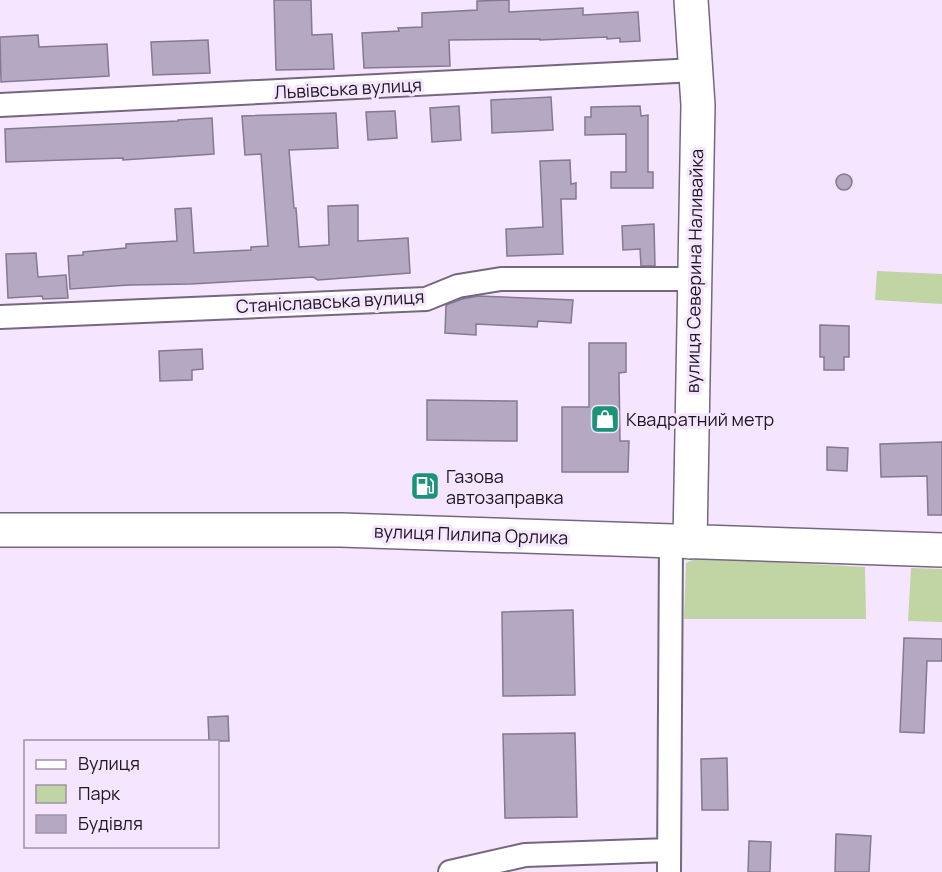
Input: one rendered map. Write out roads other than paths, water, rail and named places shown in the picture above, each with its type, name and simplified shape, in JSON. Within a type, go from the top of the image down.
[{"type":"main road","name":"вулиця Северина Наливайка","points":[[680,541],[694,279],[698,105],[691,0]]},
{"type":"main road","name":"вулиця Пилипа Орлика","points":[[0,530],[341,530],[942,550]]},
{"type":"street","name":"Львівська вулиця","points":[[0,105],[696,70]]},
{"type":"street","name":"Станіславська вулиця","points":[[0,317],[426,299],[458,286],[501,279],[694,279]]},
{"type":"street","name":"вулиця Северина Наливайка","points":[[669,861],[680,541]]},
{"type":"street","points":[[450,872],[525,855],[669,861]]},
{"type":"place","name":"Квадратний метр","points":[[605,419]]},
{"type":"place","name":"Газова автозаправка","points":[[425,486]]}]
